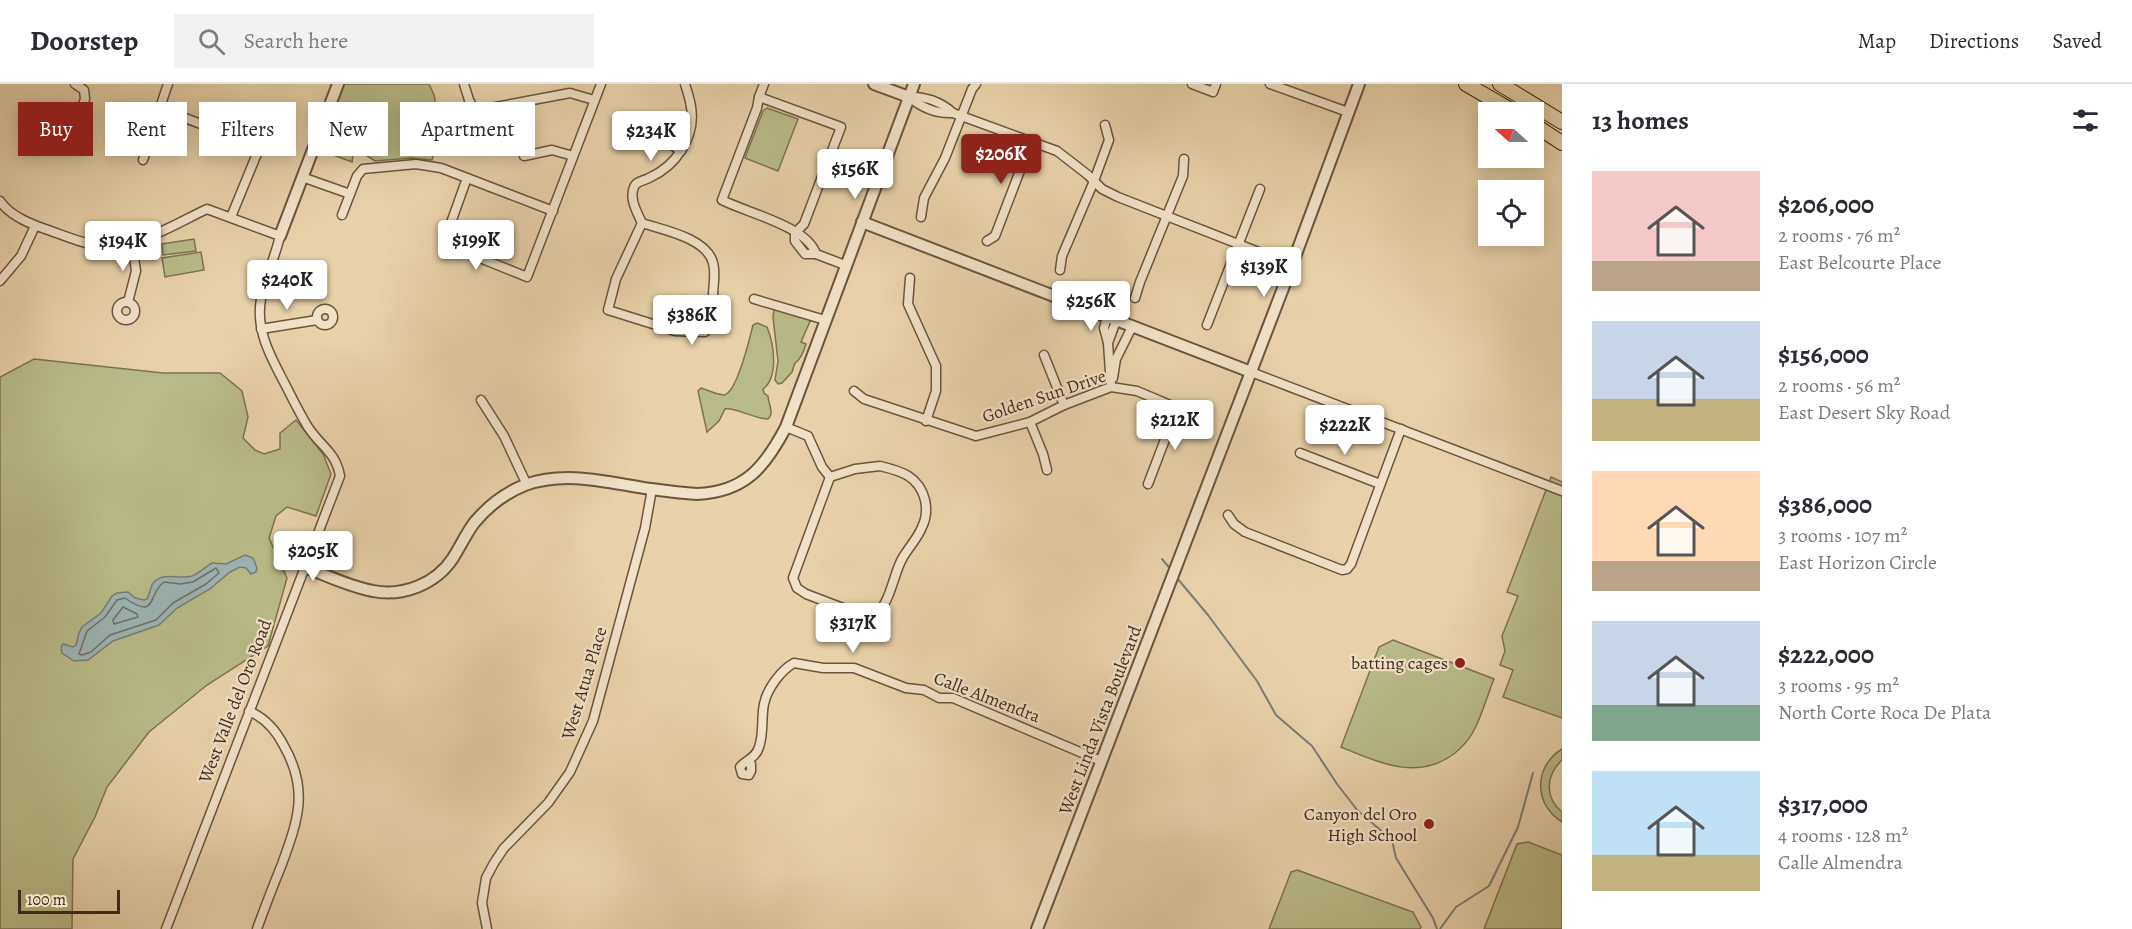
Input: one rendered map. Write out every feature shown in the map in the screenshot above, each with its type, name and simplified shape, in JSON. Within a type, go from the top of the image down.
[{"type":"highway","points":[[1466,84],[1497,102]]},
{"type":"highway","points":[[1500,84],[1562,122]]},
{"type":"highway","points":[[1544,131],[1562,143]]},
{"type":"street","points":[[75,84],[84,90],[84,102]]},
{"type":"street","points":[[161,102],[168,84]]},
{"type":"street","name":"West Valle del Oro Road","points":[[166,929],[340,476],[338,464],[331,452],[315,438],[305,422],[266,348],[261,329],[260,301],[280,236],[338,84]]},
{"type":"street","points":[[464,84],[472,108],[485,109],[570,93],[594,100]]},
{"type":"street","points":[[467,178],[445,241],[453,248],[527,276],[601,84]]},
{"type":"street","points":[[642,223],[699,244],[710,256],[714,270],[713,297],[711,323],[705,332],[675,331],[608,310],[616,279],[642,223],[633,201],[633,188],[637,183],[664,169],[681,151],[690,128],[691,106],[685,84]]},
{"type":"street","points":[[764,84],[758,108],[722,200],[783,225],[795,233]]},
{"type":"street","points":[[874,84],[909,97],[921,96],[945,105],[952,113],[1062,154],[1110,194],[1292,265]]},
{"type":"street","points":[[304,567],[373,591],[389,593],[410,590],[432,579],[447,566],[468,531],[492,505],[507,494],[527,485],[549,479],[570,477],[697,494],[717,493],[732,487],[763,466],[786,427],[914,84]]},
{"type":"street","points":[[921,217],[924,198],[945,158],[972,88],[976,84]]},
{"type":"street","points":[[1192,84],[1213,92],[1216,84]]},
{"type":"street","points":[[1270,84],[1348,112]]},
{"type":"street","name":"West Linda Vista Boulevard","points":[[1037,929],[1292,265],[1359,84]]},
{"type":"street","points":[[759,97],[841,128],[804,224],[795,233],[795,241],[805,254],[816,254],[845,265]]},
{"type":"street","points":[[1060,270],[1062,256],[1094,181],[1108,140],[1105,125]]},
{"type":"street","points":[[640,132],[669,143],[681,151]]},
{"type":"street","points":[[987,241],[995,236],[1031,142]]},
{"type":"street","points":[[535,154],[552,150],[573,156]]},
{"type":"street","points":[[143,160],[144,156]]},
{"type":"street","points":[[231,217],[257,156]]},
{"type":"street","points":[[1135,298],[1184,176],[1184,159]]},
{"type":"street","points":[[342,215],[360,169],[416,164],[441,168],[553,211]]},
{"type":"street","points":[[302,177],[350,194]]},
{"type":"street","points":[[1207,325],[1260,189]]},
{"type":"street","points":[[0,201],[6,209],[35,226],[84,243],[102,246],[132,244],[207,209],[280,236]]},
{"type":"street","points":[[861,222],[1562,491]]},
{"type":"street","points":[[0,281],[21,256],[35,226]]},
{"type":"street","points":[[128,302],[136,271],[132,244]]},
{"type":"street","points":[[910,278],[908,304],[936,366],[936,391],[926,421]]},
{"type":"street","points":[[754,299],[827,316]]},
{"type":"street","points":[[1111,387],[1108,343],[1112,319]]},
{"type":"street","points":[[261,329],[317,320]]},
{"type":"street","points":[[1111,387],[1116,359],[1132,327]]},
{"type":"street","points":[[1108,343],[1123,343]]},
{"type":"street","points":[[1044,355],[1064,405]]},
{"type":"street","name":"Golden Sun Drive","points":[[854,391],[864,399],[976,436],[1030,422],[1064,405],[1111,387],[1137,391],[1177,408],[1148,484]]},
{"type":"street","points":[[481,400],[513,453],[527,485]]},
{"type":"street","points":[[1030,422],[1047,470]]},
{"type":"street","points":[[786,427],[808,436],[822,467],[830,477]]},
{"type":"street","points":[[1228,515],[1234,524],[1245,532],[1342,570],[1347,569],[1351,564],[1401,429]]},
{"type":"street","points":[[1300,453],[1380,483]]},
{"type":"street","points":[[880,466],[905,472],[917,484],[925,500],[926,513],[922,529],[901,561],[883,606],[871,617],[806,594],[797,588],[793,578],[830,477],[855,469],[880,466]]},
{"type":"street","name":"West Atua Place","points":[[487,929],[482,903],[486,878],[504,848],[548,803],[570,772],[593,721],[645,528],[652,489]]},
{"type":"street","name":"Calle Almendra","points":[[749,762],[760,746],[766,696],[780,676],[794,663],[823,668],[855,668],[906,688],[921,689],[939,698],[953,698],[1101,761]]},
{"type":"street","points":[[249,711],[262,717],[281,740],[292,759],[298,780],[299,800],[297,824],[257,929]]},
{"type":"green space","points":[[342,84],[429,84],[435,102],[400,102],[400,156],[433,156],[432,160],[411,158],[375,161],[367,156],[388,156],[388,102],[335,102]]},
{"type":"green space","points":[[767,108],[798,119],[778,171],[745,158],[763,111]]},
{"type":"green space","points":[[336,156],[353,156],[352,162]]},
{"type":"green space","points":[[194,239],[196,251],[163,255],[162,244]]},
{"type":"green space","points":[[201,252],[204,270],[165,277],[162,258]]},
{"type":"green space","points":[[774,309],[811,319],[801,342],[806,344],[802,355],[795,363],[792,372],[782,383],[778,384],[775,380],[778,361]]},
{"type":"green space","points":[[757,323],[767,327],[772,342],[773,369],[768,384],[763,389],[768,396],[770,417],[768,419],[725,409],[719,421],[707,432],[698,391],[701,388],[724,395],[729,392],[742,364],[753,325]]},
{"type":"green space","points":[[34,359],[163,373],[220,373],[242,391],[248,417],[243,438],[255,450],[264,454],[280,449],[280,433],[296,420],[323,454],[331,474],[316,516],[287,507],[276,516],[269,538],[287,578],[268,646],[207,685],[149,732],[107,787],[95,817],[73,859],[72,929],[0,929],[0,377]]},
{"type":"green space","points":[[1551,477],[1562,482],[1562,718],[1503,697],[1513,670],[1500,665],[1505,651],[1502,636],[1518,596],[1507,592]]},
{"type":"green space","points":[[1393,640],[1494,679],[1473,732],[1455,753],[1441,762],[1412,768],[1398,766],[1341,747],[1379,647]]},
{"type":"green space","points":[[1562,749],[1562,760],[1553,772],[1549,786],[1552,800],[1562,812],[1562,822],[1546,806],[1541,786],[1546,766]]},
{"type":"green space","points":[[1528,842],[1562,855],[1562,929],[1484,929],[1517,844]]},
{"type":"green space","points":[[1297,870],[1413,912],[1421,927],[1420,929],[1269,929],[1291,872]]},
{"type":"water","points":[[245,555],[253,558],[257,568],[256,572],[251,574],[246,568],[240,567],[230,572],[210,589],[177,608],[159,625],[113,641],[88,660],[74,661],[62,653],[63,644],[73,647],[76,645],[82,627],[101,613],[112,596],[117,593],[128,592],[135,598],[144,600],[147,599],[152,585],[160,578],[192,576],[212,563],[226,564]]},
{"type":"waterway","points":[[1162,559],[1172,571]]},
{"type":"waterway","points":[[1177,578],[1257,681],[1276,715],[1312,746],[1358,811],[1392,840],[1396,858],[1433,918],[1437,929]]},
{"type":"waterway","points":[[1440,929],[1456,907],[1489,886],[1518,827],[1533,773]]},
{"type":"place","name":"batting cages","points":[[1460,663]]},
{"type":"place","name":"Canyon del Oro High School","points":[[1429,824]]}]
